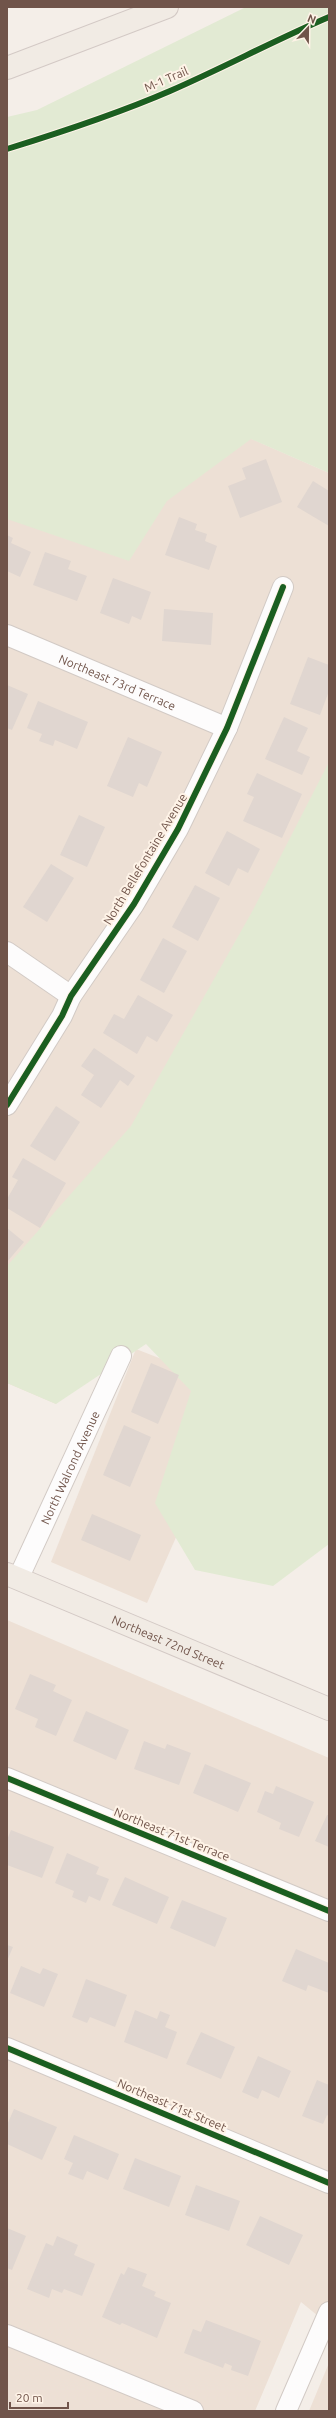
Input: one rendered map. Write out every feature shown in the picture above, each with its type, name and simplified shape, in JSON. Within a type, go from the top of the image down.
[{"type":"main road","points":[[7,68],[167,7]]},
{"type":"main road","name":"Northeast 72nd Street","points":[[13,1577],[329,1709]]},
{"type":"street","name":"North Bellefontaine Avenue","points":[[7,1105],[62,1016],[71,996],[134,904],[178,829],[227,728],[283,587]]},
{"type":"street","name":"Northeast 73rd Terrace","points":[[7,635],[227,728]]},
{"type":"street","points":[[7,952],[71,996]]},
{"type":"street","name":"North Walrond Avenue","points":[[13,1577],[121,1356]]},
{"type":"street","name":"Northeast 71st Terrace","points":[[7,1778],[329,1911]]},
{"type":"street","name":"Northeast 71st Street","points":[[7,2048],[329,2183]]},
{"type":"street","points":[[286,2411],[329,2312]]},
{"type":"street","points":[[7,2335],[193,2411]]},
{"type":"shaded area","points":[[7,331],[329,473],[329,796],[56,1404],[7,1383]]},
{"type":"shaded area","points":[[136,1349],[241,1390],[147,1603],[51,1562]]},
{"type":"shaded area","points":[[7,1620],[329,1758],[329,2325],[301,2302],[255,2411],[7,2411]]},
{"type":"shaded area","points":[[329,2363],[329,2411],[309,2411]]},
{"type":"green space","points":[[246,7],[329,7],[329,473],[251,439],[167,501],[129,561],[7,519],[7,117],[37,110]]},
{"type":"green space","points":[[329,762],[329,1544],[273,1586],[195,1570],[155,1503],[191,1391],[146,1344],[56,1404],[7,1383],[7,1266],[131,1126],[253,910]]},
{"type":"building","points":[[266,459],[282,502],[240,518],[228,486],[246,479],[242,468]]},
{"type":"building","points":[[313,481],[329,491],[329,526],[297,507]]},
{"type":"building","points":[[179,517],[197,524],[195,530],[207,534],[205,541],[217,546],[209,570],[165,555]]},
{"type":"building","points":[[7,535],[13,538],[11,543],[31,552],[20,577],[7,571]]},
{"type":"building","points":[[45,552],[71,561],[68,569],[87,576],[77,601],[33,585]]},
{"type":"building","points":[[113,578],[151,592],[141,620],[132,616],[129,624],[100,613]]},
{"type":"building","points":[[164,609],[213,613],[211,645],[162,641]]},
{"type":"building","points":[[308,657],[329,665],[329,691],[320,715],[290,704]]},
{"type":"building","points":[[7,685],[28,694],[12,730],[7,728]]},
{"type":"building","points":[[38,701],[88,722],[77,749],[55,740],[53,746],[39,741],[42,734],[27,728]]},
{"type":"building","points":[[284,717],[308,728],[297,751],[310,757],[302,775],[265,759]]},
{"type":"building","points":[[128,737],[162,752],[147,787],[139,783],[133,797],[107,786]]},
{"type":"building","points":[[257,773],[302,794],[282,838],[243,821],[254,797],[247,794]]},
{"type":"building","points":[[79,815],[105,827],[87,867],[60,855]]},
{"type":"building","points":[[227,831],[260,849],[248,873],[238,868],[229,886],[205,873]]},
{"type":"building","points":[[51,864],[74,878],[47,922],[23,907]]},
{"type":"building","points":[[195,885],[220,898],[198,941],[172,927]]},
{"type":"building","points":[[163,938],[187,951],[164,993],[140,980]]},
{"type":"building","points":[[138,995],[173,1015],[157,1042],[147,1036],[137,1054],[103,1033],[114,1014],[124,1019]]},
{"type":"building","points":[[94,1048],[135,1076],[128,1086],[120,1080],[101,1108],[81,1095],[94,1075],[81,1066]]},
{"type":"building","points":[[56,1106],[80,1122],[55,1161],[30,1146]]},
{"type":"building","points":[[23,1158],[66,1183],[40,1228],[7,1208],[7,1199],[18,1180],[12,1177]]},
{"type":"building","points":[[7,1228],[24,1242],[7,1262]]},
{"type":"building","points":[[151,1363],[179,1375],[158,1424],[131,1412]]},
{"type":"building","points":[[124,1425],[151,1437],[130,1487],[103,1475]]},
{"type":"building","points":[[92,1514],[141,1535],[130,1561],[81,1540]]},
{"type":"building","points":[[30,1674],[56,1685],[53,1691],[72,1700],[56,1736],[35,1727],[38,1719],[15,1709]]},
{"type":"building","points":[[86,1711],[129,1730],[116,1760],[73,1741]]},
{"type":"building","points":[[144,1741],[165,1749],[167,1744],[191,1753],[179,1785],[134,1769]]},
{"type":"building","points":[[205,1764],[251,1783],[238,1812],[193,1793]]},
{"type":"building","points":[[276,1786],[314,1802],[299,1837],[279,1829],[281,1823],[257,1812],[265,1791],[273,1794]]},
{"type":"building","points":[[327,1815],[329,1815],[329,1847],[315,1841]]},
{"type":"building","points":[[11,1830],[54,1847],[42,1878],[7,1865],[7,1840]]},
{"type":"building","points":[[67,1853],[99,1867],[96,1874],[109,1879],[100,1901],[89,1896],[86,1903],[72,1897],[74,1891],[55,1883]]},
{"type":"building","points":[[125,1877],[169,1897],[157,1924],[112,1905]]},
{"type":"building","points":[[182,1900],[227,1918],[215,1947],[170,1928]]},
{"type":"building","points":[[7,1945],[13,1947],[7,1961]]},
{"type":"building","points":[[296,1949],[329,1963],[329,1993],[308,1985],[306,1991],[282,1981]]},
{"type":"building","points":[[21,1966],[40,1974],[43,1968],[58,1974],[44,2007],[10,1993]]},
{"type":"building","points":[[86,1979],[127,1995],[115,2027],[90,2017],[87,2023],[72,2017]]},
{"type":"building","points":[[135,2010],[157,2019],[160,2011],[170,2015],[165,2027],[177,2032],[167,2059],[124,2042]]},
{"type":"building","points":[[201,2032],[235,2047],[221,2079],[186,2064]]},
{"type":"building","points":[[258,2056],[291,2071],[279,2098],[262,2090],[258,2099],[242,2092]]},
{"type":"building","points":[[317,2080],[329,2085],[329,2116],[327,2115],[323,2124],[302,2116]]},
{"type":"building","points":[[14,2109],[57,2127],[42,2160],[7,2144],[7,2125]]},
{"type":"building","points":[[74,2135],[119,2154],[108,2180],[87,2171],[83,2180],[68,2174],[73,2163],[64,2159]]},
{"type":"building","points":[[135,2158],[181,2176],[169,2207],[123,2189]]},
{"type":"building","points":[[196,2185],[240,2201],[229,2231],[185,2215]]},
{"type":"building","points":[[260,2216],[303,2235],[289,2265],[246,2245]]},
{"type":"building","points":[[7,2228],[26,2236],[12,2270],[7,2268]]},
{"type":"building","points":[[57,2236],[78,2245],[74,2255],[95,2264],[82,2296],[64,2289],[62,2293],[52,2289],[49,2298],[27,2289],[46,2243],[53,2246]]},
{"type":"building","points":[[128,2267],[147,2274],[142,2286],[156,2292],[154,2296],[171,2303],[157,2338],[122,2323],[120,2325],[102,2317],[121,2273],[124,2275]]},
{"type":"building","points":[[206,2320],[261,2341],[248,2376],[231,2370],[232,2366],[225,2363],[223,2368],[184,2353],[193,2329],[201,2332]]},
{"type":"cycle path","name":"M-1 Trail","points":[[7,149],[89,122],[150,99],[190,82],[329,17]]},
{"type":"cycle path","points":[[7,1105],[62,1016],[71,996],[134,904],[178,829],[227,728],[283,587]]},
{"type":"cycle path","points":[[7,1778],[329,1911]]},
{"type":"cycle path","points":[[7,2048],[329,2183]]}]
